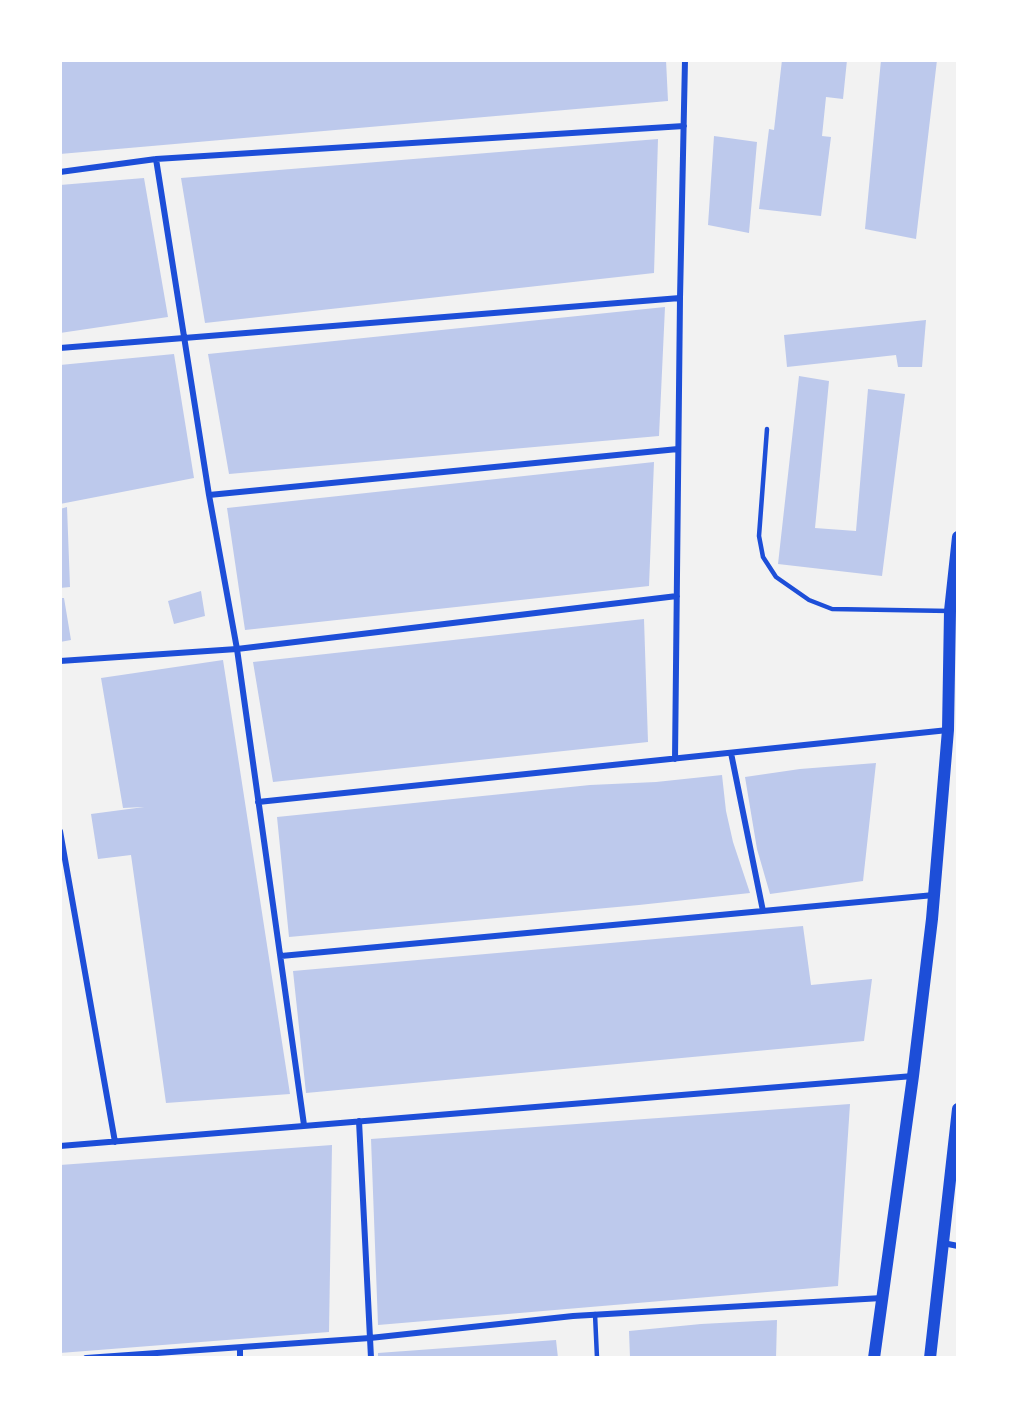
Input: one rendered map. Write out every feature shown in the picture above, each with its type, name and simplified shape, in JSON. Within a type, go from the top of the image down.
[{"type":"main road","points":[[874,1358],[913,1076],[934,895],[948,730],[950,611],[958,537]]},
{"type":"main road","points":[[930,1358],[958,1109]]},
{"type":"street","points":[[675,759],[685,60]]},
{"type":"street","points":[[60,172],[156,159],[684,126]]},
{"type":"street","points":[[156,159],[208,495],[237,649],[304,1125]]},
{"type":"street","points":[[60,348],[680,298]]},
{"type":"street","points":[[208,495],[678,449]]},
{"type":"street","points":[[60,660],[237,649],[677,596]]},
{"type":"street","points":[[258,802],[948,730]]},
{"type":"street","points":[[731,753],[763,911]]},
{"type":"street","points":[[60,831],[115,1142]]},
{"type":"street","points":[[281,956],[934,895]]},
{"type":"street","points":[[60,1146],[913,1076]]},
{"type":"street","points":[[359,1121],[371,1358]]},
{"type":"street","points":[[943,1243],[958,1246]]},
{"type":"street","points":[[86,1358],[370,1338],[595,1314],[883,1298]]},
{"type":"street","points":[[240,1348],[240,1358]]},
{"type":"lane","points":[[766,429],[759,536],[763,557],[776,577],[809,600],[832,609],[950,611]]},
{"type":"lane","points":[[595,1314],[597,1358]]},
{"type":"building","points":[[60,60],[666,60],[668,101],[60,154]]},
{"type":"building","points":[[782,60],[847,60],[843,99],[826,97],[822,136],[831,137],[821,216],[759,209],[769,129],[774,130]]},
{"type":"building","points":[[881,60],[937,60],[916,239],[865,229]]},
{"type":"building","points":[[714,136],[757,142],[749,233],[708,225]]},
{"type":"building","points":[[658,139],[654,273],[205,323],[181,178]]},
{"type":"building","points":[[144,178],[168,317],[60,333],[60,185]]},
{"type":"building","points":[[665,307],[659,436],[229,474],[208,354]]},
{"type":"building","points":[[926,320],[922,367],[898,367],[896,355],[787,367],[784,335]]},
{"type":"building","points":[[174,354],[194,478],[60,504],[60,365]]},
{"type":"building","points":[[799,376],[829,381],[815,528],[856,531],[868,389],[905,394],[882,576],[778,564]]},
{"type":"building","points":[[654,462],[649,586],[245,630],[227,508]]},
{"type":"building","points":[[67,507],[70,587],[60,588],[60,509]]},
{"type":"building","points":[[201,591],[205,616],[174,624],[168,601]]},
{"type":"building","points":[[60,598],[64,598],[71,640],[60,642]]},
{"type":"building","points":[[644,619],[648,742],[273,782],[253,662]]},
{"type":"building","points":[[223,660],[290,1094],[166,1103],[131,855],[98,859],[91,814],[144,807],[123,808],[101,678]]},
{"type":"building","points":[[876,763],[863,881],[770,894],[757,849],[745,777],[800,769]]},
{"type":"building","points":[[722,775],[726,811],[733,842],[750,893],[289,937],[277,817],[590,785],[656,782]]},
{"type":"building","points":[[803,926],[811,985],[872,979],[864,1041],[306,1093],[293,971]]},
{"type":"building","points":[[850,1104],[838,1286],[378,1325],[371,1139]]},
{"type":"building","points":[[332,1145],[329,1332],[60,1353],[60,1165]]},
{"type":"building","points":[[777,1320],[776,1358],[630,1358],[629,1331]]},
{"type":"building","points":[[556,1340],[558,1358],[378,1358],[378,1353]]}]
